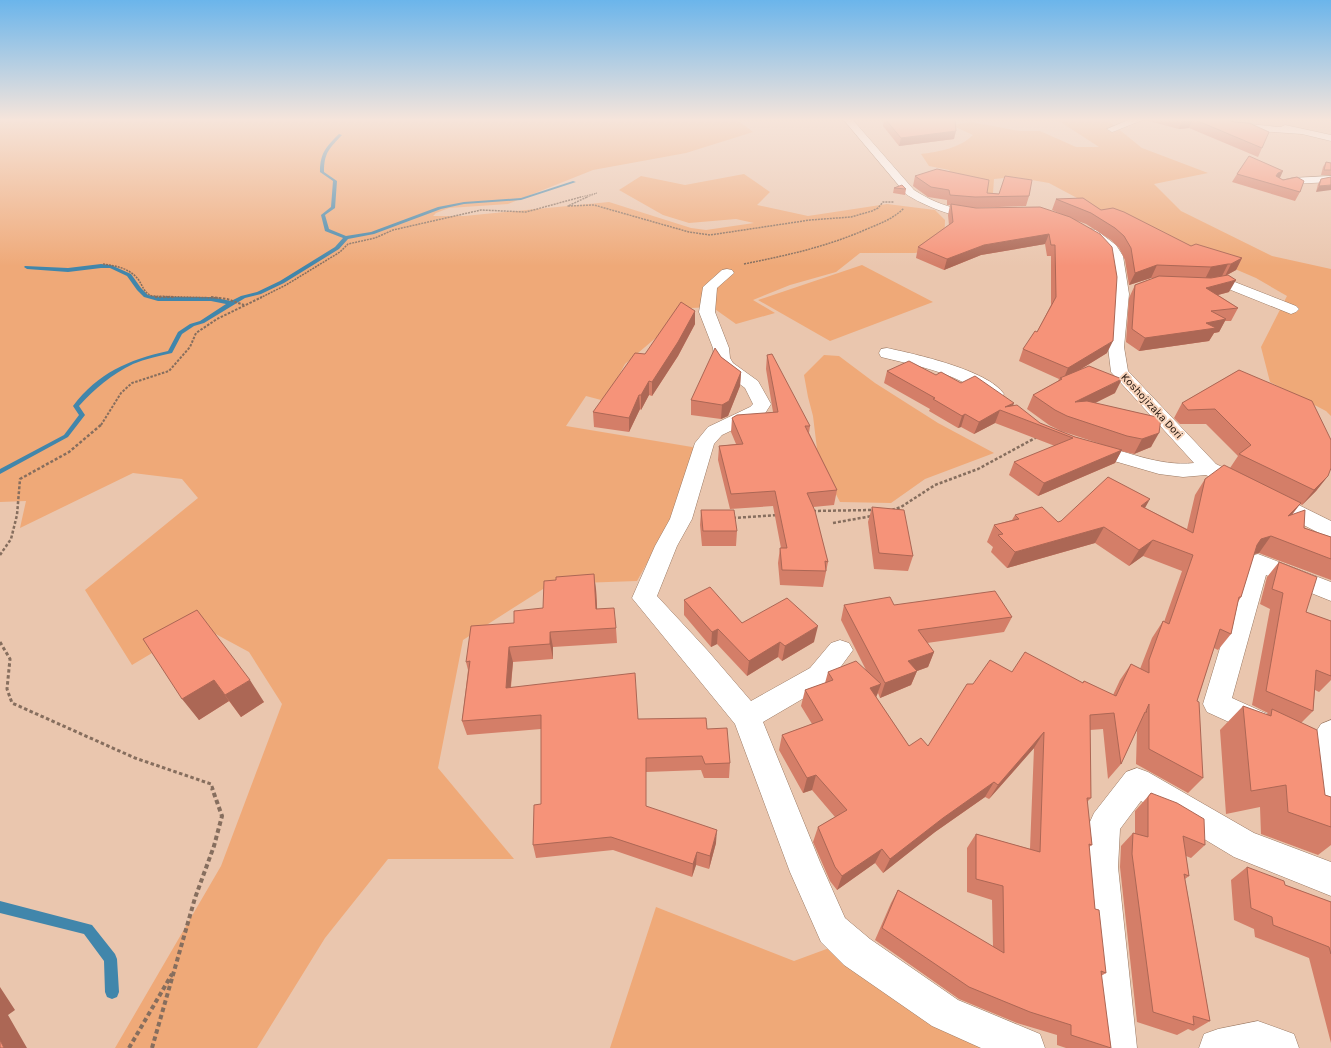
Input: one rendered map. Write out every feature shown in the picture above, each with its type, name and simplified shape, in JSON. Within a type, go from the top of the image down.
[{"type":"street","points":[[889,168],[910,192],[913,200],[956,211],[994,213]]},
{"type":"street","points":[[1279,184],[1292,181],[1331,179]]},
{"type":"street","name":"Koshojizaka Dori","points":[[1078,226],[1102,240],[1116,256],[1122,294],[1116,347],[1120,372],[1209,468],[1331,530]]},
{"type":"street","points":[[727,273],[710,287],[708,312],[721,348],[722,358],[727,366],[752,385],[762,404],[757,411],[715,431],[705,443],[681,519],[666,546],[644,598],[699,659],[747,717],[807,872],[833,930],[857,952],[945,1013],[1026,1048]]},
{"type":"street","points":[[1191,284],[1204,285],[1222,281],[1291,309]]},
{"type":"street","points":[[1122,294],[1136,288]]},
{"type":"street","points":[[888,353],[923,360],[952,369],[976,381],[1008,403]]},
{"type":"street","points":[[1046,432],[1077,444],[1159,468],[1183,471],[1209,468]]},
{"type":"street","points":[[1331,592],[1258,562],[1217,704],[1315,741],[1331,786]]},
{"type":"street","points":[[747,717],[819,676],[840,650]]},
{"type":"street","points":[[1118,1048],[1102,868],[1105,824],[1138,782],[1245,846],[1331,879]]},
{"type":"street","points":[[1218,1048],[1258,1040],[1280,1048]]},
{"type":"path","points":[[0,555],[11,540],[16,521],[20,479],[69,452],[104,422],[121,393],[132,383],[169,371],[190,347],[196,333],[217,319],[286,285],[334,255],[348,244],[375,238],[394,230],[481,210],[526,212],[597,193],[568,206],[594,206],[689,232],[710,235],[810,220],[852,216],[872,211],[878,208],[882,202],[913,200]]},
{"type":"path","points":[[727,273],[743,264],[804,252],[844,239],[895,217],[913,200]]},
{"type":"path","points":[[103,264],[117,266],[130,272],[138,278],[141,288],[149,295],[162,297],[214,297],[239,302],[244,305]]},
{"type":"path","points":[[888,511],[901,507],[935,485],[978,469],[1046,432]]},
{"type":"path","points":[[807,511],[858,509],[880,511]]},
{"type":"path","points":[[730,518],[783,514]]},
{"type":"path","points":[[833,523],[874,516]]},
{"type":"path","points":[[0,642],[10,660],[7,689],[12,704],[135,758],[211,784],[222,816],[174,970],[152,1048]]},
{"type":"path","points":[[129,1048],[174,970]]},
{"type":"shaded area","points":[[0,168],[604,168],[593,170],[508,204],[449,208],[436,213],[433,216],[464,216],[609,202],[691,228],[706,230],[754,223],[736,219],[689,223],[663,215],[619,190],[641,176],[685,185],[744,174],[770,192],[757,205],[808,216],[887,204],[935,210],[945,220],[944,248],[915,253],[860,253],[836,272],[790,285],[753,300],[775,313],[736,324],[712,307],[691,308],[625,364],[605,401],[586,396],[566,426],[698,448],[672,518],[637,581],[551,584],[463,640],[438,768],[514,859],[388,859],[325,938],[257,1048],[115,1048],[221,866],[282,704],[249,652],[199,625],[132,665],[85,590],[198,498],[182,479],[133,473],[20,528],[26,501],[0,502]]},
{"type":"shaded area","points":[[939,168],[1195,168],[1208,173],[1154,184],[1181,211],[1272,256],[1331,269],[1331,416],[1326,411],[1270,382],[1261,347],[1287,296],[1256,278],[1107,214],[1049,183],[1015,177],[994,179],[993,193],[979,194],[953,175],[949,170]]},
{"type":"shaded area","points":[[862,265],[933,302],[830,341],[758,300]]},
{"type":"shaded area","points":[[824,355],[839,356],[875,383],[938,423],[994,453],[925,479],[891,503],[840,502],[822,467],[817,449],[813,416],[804,375]]},
{"type":"shaded area","points":[[656,907],[794,961],[832,947],[993,1048],[610,1048]]},
{"type":"building","points":[[1241,168],[1276,168],[1283,171],[1278,173],[1276,176],[1283,180],[1297,177],[1304,181],[1300,192],[1237,174]]},
{"type":"building","points":[[1325,168],[1331,168],[1331,170],[1324,170]]},
{"type":"building","points":[[937,169],[989,180],[987,193],[999,194],[1005,176],[1032,180],[1029,196],[975,197],[950,195],[949,190],[931,187],[915,176]]},
{"type":"building","points":[[1331,177],[1331,185],[1319,186],[1321,179]]},
{"type":"building","points":[[902,185],[906,189],[894,188]]},
{"type":"building","points":[[1083,198],[1101,210],[1113,208],[1124,212],[1191,246],[1196,244],[1242,258],[1231,264],[1211,267],[1157,265],[1135,273],[1131,248],[1124,236],[1115,228],[1091,213],[1056,199]]},
{"type":"building","points":[[951,204],[976,208],[1040,207],[1070,217],[1100,234],[1112,247],[1117,277],[1113,341],[1068,368],[1023,349],[1035,331],[1037,332],[1056,297],[1055,245],[1051,245],[1049,234],[984,245],[947,259],[918,247],[953,222]]},
{"type":"building","points":[[1228,275],[1236,280],[1206,288],[1238,308],[1211,311],[1226,319],[1206,323],[1216,328],[1145,338],[1132,329],[1135,285],[1159,276],[1211,278]]},
{"type":"building","points":[[681,302],[695,311],[678,342],[652,382],[649,381],[641,395],[639,395],[629,418],[593,412],[635,353],[645,354]]},
{"type":"building","points":[[715,348],[721,357],[741,372],[729,401],[722,405],[691,400]]},
{"type":"building","points":[[772,354],[810,426],[805,426],[837,490],[807,493],[815,511],[828,562],[825,561],[826,571],[782,570],[780,548],[787,548],[775,491],[731,494],[719,446],[743,444],[732,418],[737,415],[778,412],[767,355]]},
{"type":"building","points":[[909,361],[936,375],[941,372],[961,383],[975,376],[1014,403],[1005,407],[1017,405],[1040,423],[1075,437],[1122,450],[1044,483],[1014,462],[1073,438],[1000,410],[979,422],[965,414],[962,416],[933,399],[935,398],[887,371]]},
{"type":"building","points":[[1089,366],[1122,379],[1075,402],[1087,401],[1161,418],[1159,433],[1142,439],[1127,436],[1067,416],[1055,410],[1033,395],[1062,379],[1060,378]]},
{"type":"building","points":[[1239,370],[1312,401],[1331,440],[1331,468],[1328,476],[1314,490],[1239,454],[1251,445],[1215,409],[1188,410],[1182,403]]},
{"type":"building","points":[[1224,465],[1301,503],[1288,516],[1305,510],[1304,528],[1331,537],[1331,559],[1271,536],[1261,539],[1257,545],[1241,597],[1239,597],[1231,634],[1220,629],[1197,701],[1199,702],[1203,778],[1149,749],[1149,704],[1146,711],[1147,712],[1145,712],[1121,764],[1114,713],[1090,715],[1091,798],[1087,798],[1092,845],[1089,844],[1095,909],[1099,910],[1106,973],[1101,971],[1111,1048],[1071,1035],[1071,1025],[1030,1012],[969,987],[882,928],[898,890],[1004,953],[1003,886],[976,879],[976,834],[1040,852],[1044,732],[998,785],[994,782],[943,818],[890,859],[882,849],[842,876],[835,867],[818,827],[847,810],[816,775],[807,778],[782,735],[823,720],[805,690],[833,680],[828,672],[856,661],[881,684],[870,688],[909,746],[921,738],[928,746],[967,684],[973,684],[990,660],[1012,672],[1025,652],[1083,683],[1084,681],[1116,696],[1131,664],[1149,673],[1149,660],[1163,621],[1169,624],[1193,555],[1153,540],[1139,550],[1104,527],[1015,552],[998,535],[1003,534],[994,525],[1019,519],[1015,515],[1042,507],[1058,522],[1061,521],[1108,477],[1150,499],[1141,506],[1193,533],[1205,479]]},
{"type":"building","points":[[872,507],[904,510],[913,556],[879,553]]},
{"type":"building","points":[[701,510],[734,510],[737,531],[703,531]]},
{"type":"building","points":[[1279,562],[1317,577],[1306,612],[1331,621],[1331,676],[1316,670],[1313,711],[1266,691],[1283,593],[1272,589]]},
{"type":"building","points":[[594,574],[596,609],[614,608],[616,628],[550,632],[550,644],[509,647],[506,688],[635,673],[638,719],[706,718],[707,729],[727,728],[730,763],[705,764],[702,756],[646,758],[646,806],[717,830],[710,856],[697,852],[693,864],[611,837],[533,845],[534,805],[541,804],[541,715],[462,721],[470,661],[466,662],[471,626],[514,623],[514,611],[543,608],[544,581],[556,580],[556,577]]},
{"type":"building","points":[[710,587],[742,623],[787,598],[818,626],[785,646],[780,642],[749,661],[718,629],[712,632],[684,600]]},
{"type":"building","points":[[995,591],[1012,617],[918,630],[934,652],[908,661],[917,671],[885,683],[844,605],[890,597],[894,605]]},
{"type":"building","points":[[197,610],[250,680],[225,695],[214,680],[182,699],[143,639]]},
{"type":"building","points":[[1243,706],[1271,716],[1272,709],[1317,730],[1325,795],[1331,797],[1331,827],[1288,812],[1286,785],[1251,791]]},
{"type":"building","points":[[1151,793],[1177,803],[1204,819],[1205,845],[1183,836],[1189,876],[1184,874],[1210,1021],[1193,1016],[1194,1025],[1153,1012],[1132,854],[1133,833],[1148,837],[1148,797]]},
{"type":"building","points":[[1247,867],[1284,881],[1285,885],[1331,902],[1331,954],[1329,947],[1273,925],[1272,917],[1251,908]]},
{"type":"building","points":[[0,1040],[4,1048],[0,1048]]},
{"type":"waterway","points":[[322,168],[322,172],[335,181],[333,208],[323,215],[327,230],[346,238]]},
{"type":"waterway","points":[[346,238],[372,233],[440,208],[464,203],[521,199],[574,182]]},
{"type":"waterway","points":[[0,472],[66,436],[82,415],[76,406],[94,388],[108,377],[131,363],[170,352],[180,333],[192,325],[202,322],[243,297],[259,293],[282,282],[337,248],[346,238]]},
{"type":"waterway","points":[[27,267],[68,270],[101,266],[111,267],[129,275],[146,296],[158,299],[211,299],[231,303]]},
{"type":"waterway","points":[[0,907],[88,929],[110,959],[112,992]]}]
